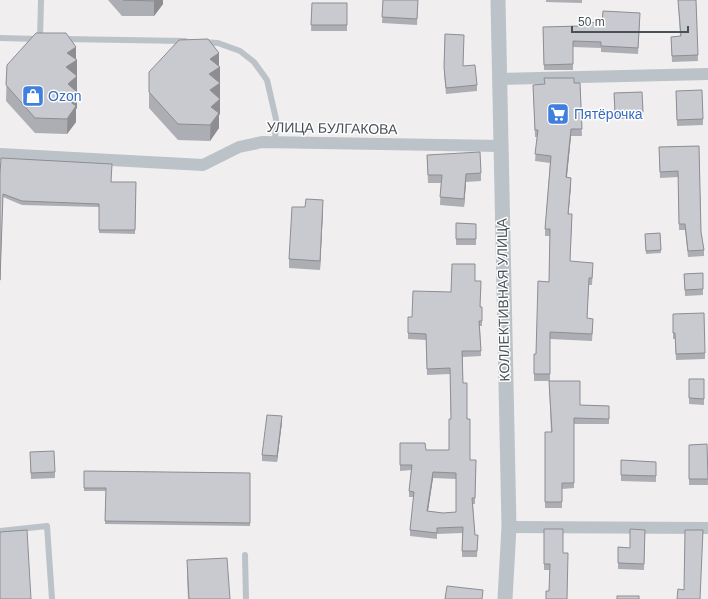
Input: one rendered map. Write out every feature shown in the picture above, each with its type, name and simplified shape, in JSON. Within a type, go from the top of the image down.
[{"type":"street","name":"КОЛЛЕКТИВНАЯ УЛИЦА","points":[[498,0],[509,527],[505,599]]},
{"type":"street","points":[[499,78],[708,74]]},
{"type":"street","name":"УЛИЦА БУЛГАКОВА","points":[[0,154],[203,165],[239,147],[262,142],[501,146]]},
{"type":"street","points":[[509,527],[708,528]]},
{"type":"lane","points":[[40,39],[41,0]]},
{"type":"lane","points":[[0,38],[48,39]]},
{"type":"lane","points":[[55,39],[189,41]]},
{"type":"lane","points":[[196,41],[218,43],[240,51],[254,62],[267,80],[272,98],[276,119],[275,142]]},
{"type":"lane","points":[[0,531],[48,526],[52,599]]},
{"type":"lane","points":[[245,555],[246,599]]},
{"type":"building","points":[[123,0],[155,0],[154,1]]},
{"type":"building","points":[[383,0],[418,0],[417,19],[382,17]]},
{"type":"building","points":[[678,0],[696,0],[698,55],[672,56],[671,37],[681,36]]},
{"type":"building","points":[[312,3],[347,3],[347,25],[311,25]]},
{"type":"building","points":[[603,11],[640,13],[638,48],[601,46],[601,42],[573,41],[573,64],[544,65],[543,27],[580,26],[581,22],[602,23]]},
{"type":"building","points":[[36,33],[66,33],[76,47],[67,53],[77,60],[66,67],[77,76],[68,84],[77,92],[68,100],[76,106],[67,119],[35,118],[6,85],[7,65]]},
{"type":"building","points":[[445,34],[464,35],[463,66],[475,65],[477,85],[446,88],[444,67]]},
{"type":"building","points":[[208,39],[219,53],[210,59],[220,67],[209,74],[220,83],[210,90],[220,99],[211,107],[219,113],[210,125],[178,124],[149,92],[149,72],[179,40]]},
{"type":"building","points":[[544,78],[574,78],[574,83],[580,83],[582,129],[571,129],[566,177],[571,178],[568,214],[572,214],[570,261],[593,263],[592,278],[589,278],[587,318],[593,319],[592,334],[550,332],[550,374],[534,374],[538,281],[549,282],[550,229],[545,229],[551,156],[535,154],[538,130],[535,130],[533,85],[545,84]]},
{"type":"building","points":[[702,90],[703,119],[677,120],[676,91]]},
{"type":"building","points":[[642,92],[643,112],[615,113],[614,93]]},
{"type":"building","points":[[699,146],[701,232],[704,250],[688,251],[685,224],[679,224],[678,171],[660,172],[659,147]]},
{"type":"building","points":[[480,152],[481,173],[466,174],[464,199],[440,197],[442,175],[428,175],[427,155]]},
{"type":"building","points":[[1,158],[112,164],[111,182],[136,182],[135,230],[99,230],[99,204],[22,201],[3,194],[0,280]]},
{"type":"building","points":[[306,199],[323,200],[320,261],[289,259],[292,207],[305,207]]},
{"type":"building","points":[[456,223],[476,224],[476,239],[456,239]]},
{"type":"building","points":[[660,233],[661,250],[646,251],[645,234]]},
{"type":"building","points":[[452,264],[475,264],[475,281],[481,281],[480,307],[482,307],[482,321],[479,321],[481,351],[462,351],[463,383],[467,383],[467,419],[470,419],[470,460],[476,460],[475,498],[472,498],[475,535],[478,535],[477,551],[462,551],[463,527],[437,528],[437,533],[410,530],[414,492],[409,491],[412,465],[400,465],[400,443],[425,443],[426,450],[449,450],[449,419],[451,419],[450,368],[427,369],[426,334],[408,333],[408,317],[412,317],[413,291],[451,292]],"holes":[[[433,472],[456,473],[456,512],[443,513],[427,511]]]},
{"type":"building","points":[[703,273],[703,289],[685,290],[684,274]]},
{"type":"building","points":[[704,313],[705,353],[676,354],[675,333],[673,333],[673,314]]},
{"type":"building","points":[[689,379],[704,379],[704,399],[689,398]]},
{"type":"building","points":[[549,381],[580,381],[580,405],[609,406],[609,419],[574,418],[574,483],[562,483],[562,502],[545,502],[545,432],[552,432]]},
{"type":"building","points":[[267,415],[282,416],[277,456],[262,455]]},
{"type":"building","points":[[707,444],[708,479],[689,479],[689,445]]},
{"type":"building","points":[[54,451],[55,472],[31,473],[30,452]]},
{"type":"building","points":[[621,460],[656,462],[656,476],[621,475]]},
{"type":"building","points":[[84,471],[250,473],[250,523],[105,521],[106,488],[84,488]]},
{"type":"building","points":[[544,529],[563,529],[563,553],[568,553],[567,599],[546,599],[546,591],[549,591],[550,564],[544,564]]},
{"type":"building","points":[[630,529],[645,530],[644,564],[618,563],[618,547],[630,548]]},
{"type":"building","points":[[27,530],[31,599],[0,599],[0,532]]},
{"type":"building","points":[[685,530],[703,530],[700,599],[677,599],[678,589],[684,590]]},
{"type":"building","points":[[227,558],[230,599],[189,599],[187,560]]},
{"type":"building","points":[[447,586],[483,590],[482,599],[445,599]]},
{"type":"building","points":[[617,596],[639,596],[639,599],[617,599]]},
{"type":"place","name":"Ozon","points":[[33,96]]},
{"type":"place","name":"Пятёрочка","points":[[558,114]]}]
